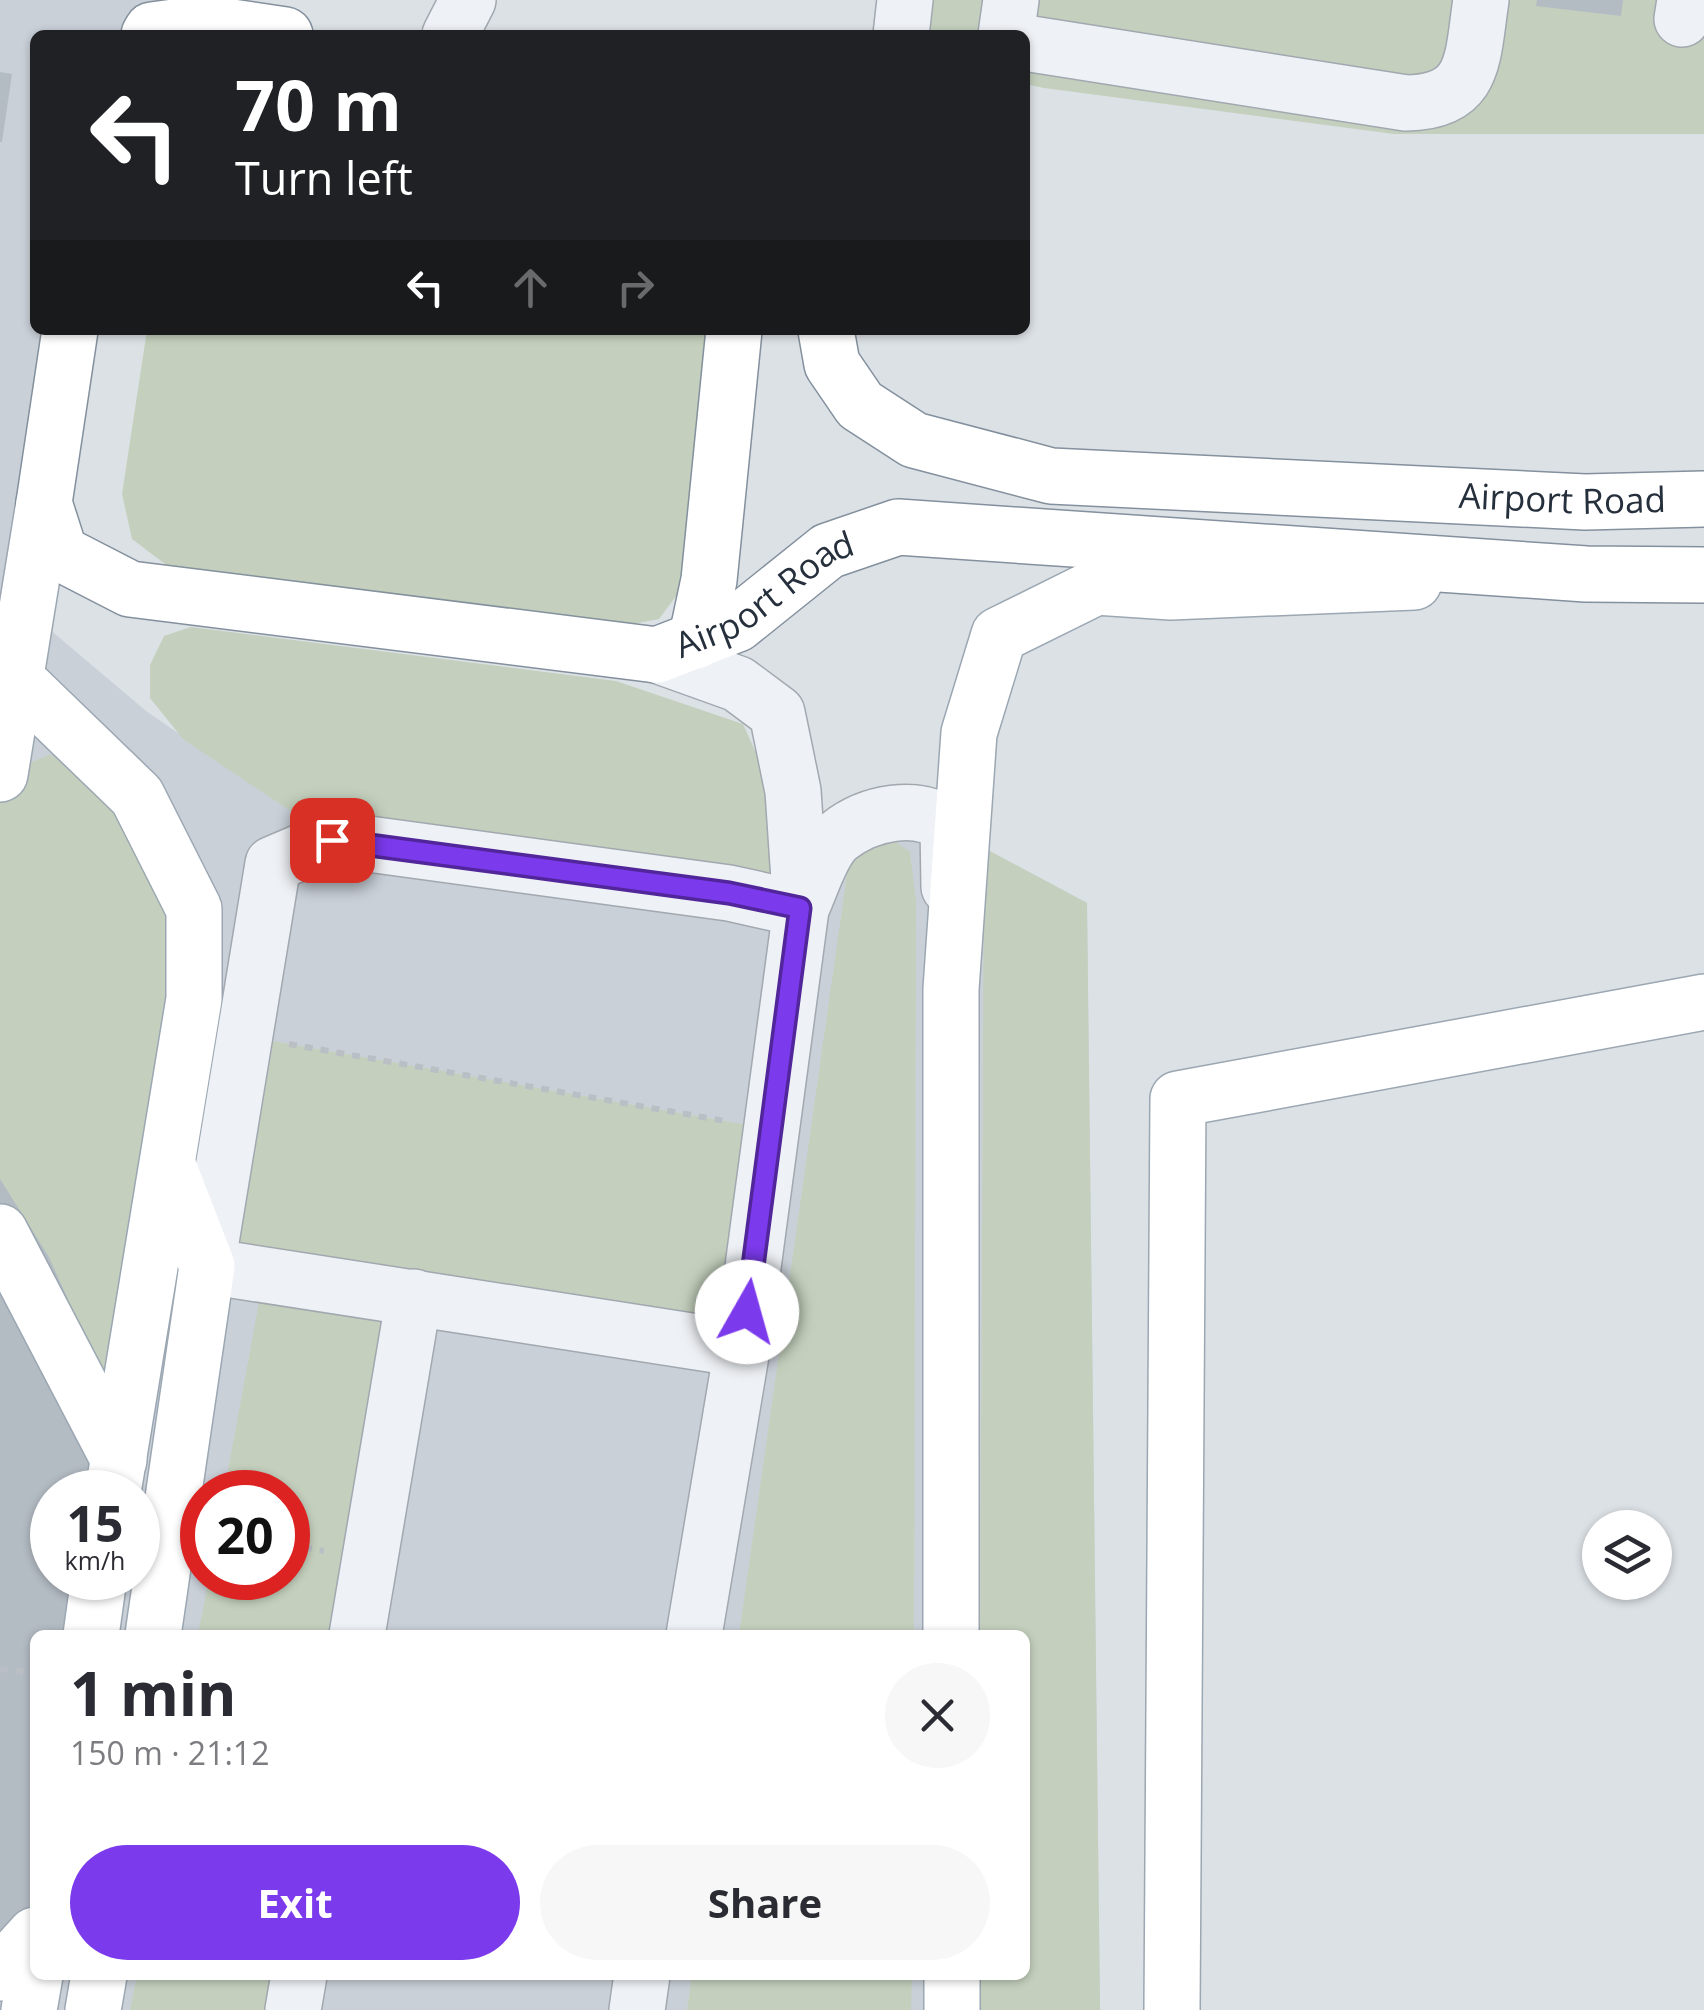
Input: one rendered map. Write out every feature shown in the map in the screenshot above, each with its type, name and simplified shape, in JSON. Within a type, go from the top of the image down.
[{"type":"main road","points":[[152,30],[205,22],[254,30]]},
{"type":"main road","name":"Airport Road","points":[[69,335],[44,503],[60,553],[130,588],[676,648],[738,624],[828,551],[898,527],[1586,574],[1704,576]]},
{"type":"main road","points":[[676,648],[709,580],[734,335]]},
{"type":"main road","name":"Airport Road","points":[[827,335],[832,364],[860,405],[914,440],[1051,476],[1585,502],[1704,500]]},
{"type":"main road","points":[[0,774],[44,503]]},
{"type":"main road","name":"Airport Road","points":[[952,1630],[951,988],[969,733],[999,635],[1096,587],[1171,592],[1586,574]]},
{"type":"main road","points":[[17,680],[137,796],[194,909],[194,999],[117,1470]]},
{"type":"main road","points":[[1172,2010],[1178,1099],[1704,1002]]},
{"type":"main road","points":[[154,1630],[207,1266],[168,1166]]},
{"type":"main road","points":[[0,1232],[113,1470]]},
{"type":"main road","points":[[91,1630],[96,1600]]},
{"type":"main road","points":[[0,1973],[30,1940]]},
{"type":"main road","points":[[28,2010],[34,1980]]},
{"type":"main road","points":[[93,2010],[98,1980]]},
{"type":"main road","points":[[952,1980],[952,2010]]},
{"type":"lane","points":[[453,30],[468,0]]},
{"type":"lane","points":[[902,30],[906,0]]},
{"type":"lane","points":[[1007,30],[1011,0]]},
{"type":"lane","points":[[1030,44],[1406,103],[1437,102],[1459,88],[1472,61],[1480,0]]},
{"type":"lane","points":[[676,648],[738,684],[777,713],[793,791],[800,908],[742,1349],[695,1630]]},
{"type":"lane","points":[[800,908],[836,838],[886,813],[934,814],[948,826],[951,988]]},
{"type":"lane","points":[[742,1349],[207,1266],[273,864],[332,840],[729,893],[800,908]]},
{"type":"lane","points":[[358,1630],[414,1297]]},
{"type":"lane","points":[[293,2010],[298,1980]]},
{"type":"lane","points":[[637,2010],[641,1980]]},
{"type":"path","points":[[244,1036],[770,1128]]},
{"type":"path","points":[[0,1669],[30,1672]]},
{"type":"shaded area","points":[[0,0],[209,0],[158,30],[30,30],[30,335],[68,335],[28,611],[146,711],[332,839],[886,813],[984,848],[1087,903],[1100,2010],[0,2010]]},
{"type":"green space","points":[[893,0],[1704,0],[1704,134],[1394,134],[1030,85],[1030,30],[889,30]]},
{"type":"green space","points":[[146,335],[719,335],[688,580],[659,619],[601,630],[177,573],[132,539],[122,494]]},
{"type":"green space","points":[[191,627],[616,681],[743,724],[762,766],[776,880],[295,814],[183,739],[150,698],[150,665],[164,636]]},
{"type":"green space","points":[[49,755],[101,761],[194,909],[119,1460],[0,1232],[0,775]]},
{"type":"green space","points":[[887,836],[910,852],[916,900],[914,1630],[740,1630],[848,867],[866,837]]},
{"type":"green space","points":[[984,848],[1087,903],[1100,2010],[978,2010],[978,1980],[1030,1980],[1030,1630],[980,1630]]},
{"type":"green space","points":[[244,1036],[770,1129],[742,1349],[414,1297],[358,1630],[199,1630],[205,1600],[310,1600],[310,1470],[228,1470],[264,1275],[207,1266]]},
{"type":"green space","points":[[136,1980],[298,1980],[293,2010],[130,2010]]},
{"type":"green space","points":[[691,1980],[912,1980],[911,2010],[687,2010]]},
{"type":"building","points":[[1537,0],[1623,0],[1621,16],[1536,6]]},
{"type":"building","points":[[0,72],[12,74],[2,142],[0,142]]},
{"type":"building","points":[[0,1179],[49,1257],[78,1322],[106,1411],[115,1470],[30,1470],[30,1600],[119,1600],[118,1630],[30,1630],[30,1905],[0,1953]]},
{"type":"route","points":[[332,840],[729,893],[800,908],[747,1312]]}]
